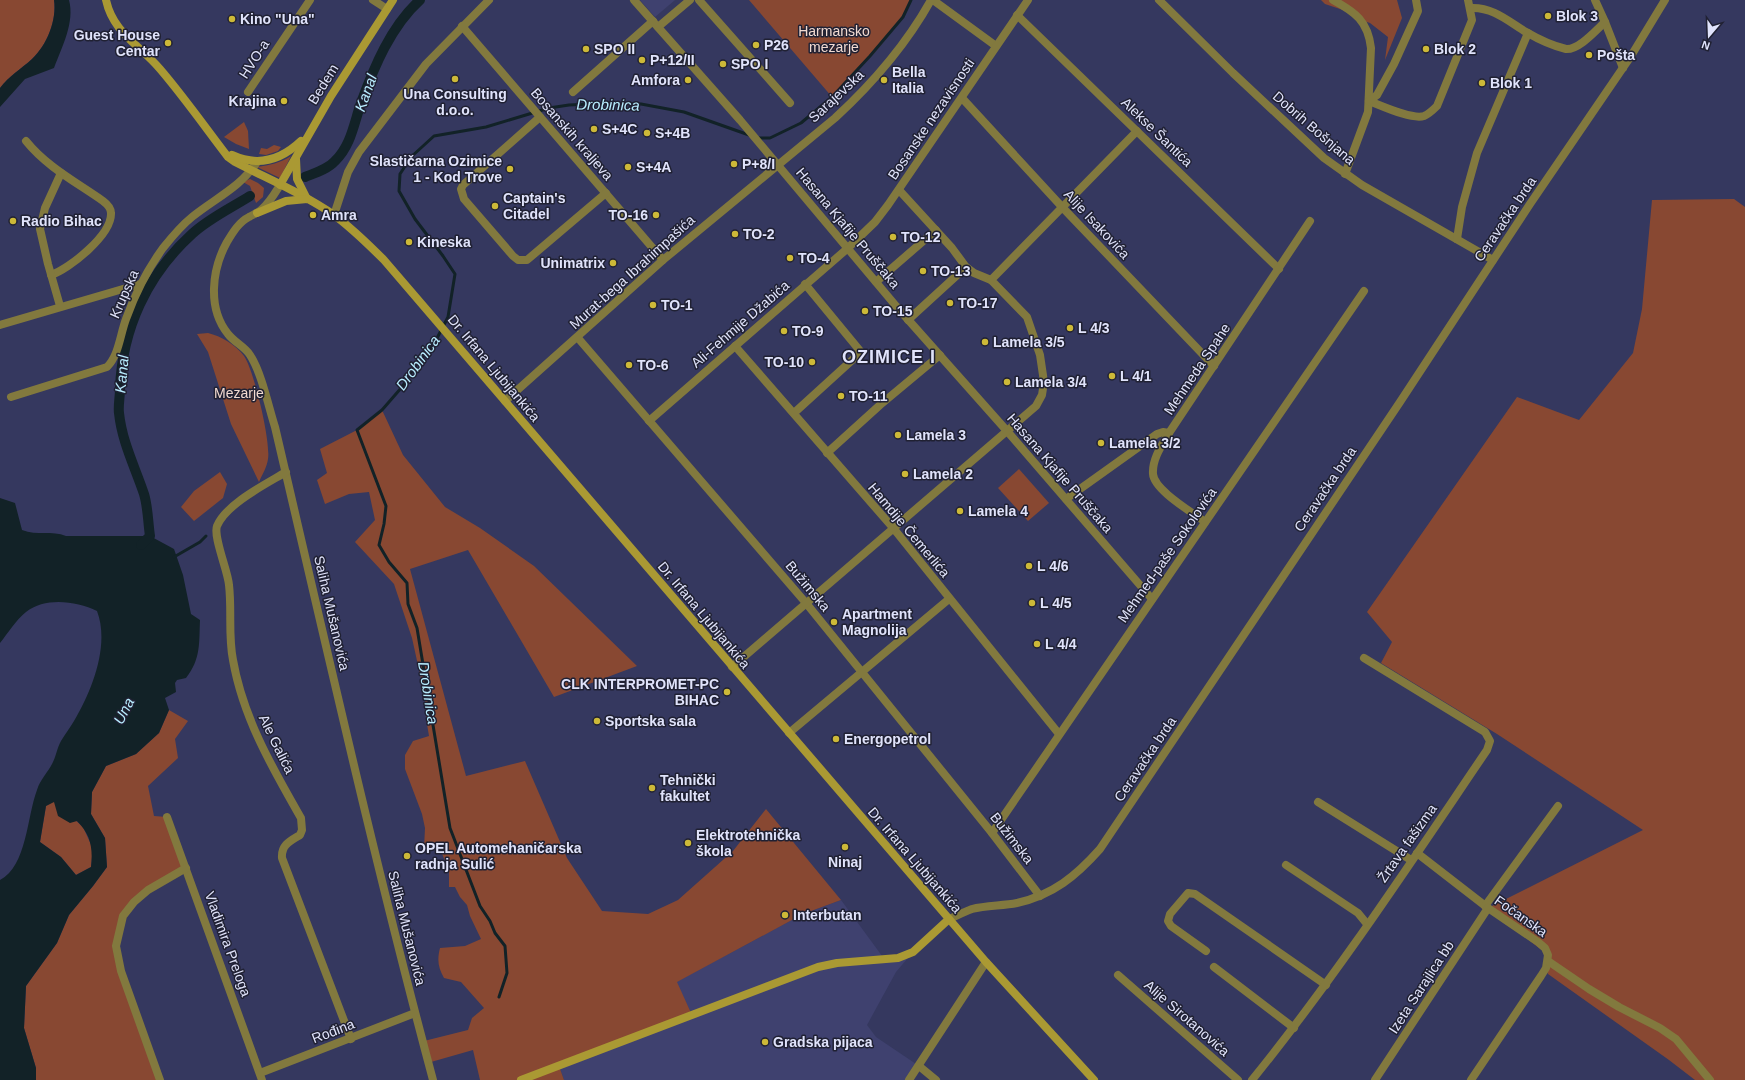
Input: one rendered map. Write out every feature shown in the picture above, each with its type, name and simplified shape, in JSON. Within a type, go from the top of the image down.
[{"type":"main road","name":"Dr. Irfana Ljubijankića","points":[[106,0],[108,10],[114,22],[122,32],[158,66],[184,97],[223,150],[235,162],[308,199],[334,215],[359,235],[384,260],[986,962],[1094,1080]]},
{"type":"main road","name":"Bedem","points":[[280,185],[307,135],[393,0]]},
{"type":"main road","points":[[223,150],[238,158],[257,162],[280,157],[291,151],[307,135]]},
{"type":"main road","points":[[257,213],[286,201],[308,199],[296,179],[295,165],[297,154]]},
{"type":"main road","points":[[521,1080],[818,967],[838,963],[898,958],[913,952],[949,919]]},
{"type":"street","name":"HVO-a","points":[[248,92],[310,0]]},
{"type":"street","points":[[373,0],[387,9]]},
{"type":"street","points":[[334,215],[348,172],[359,152],[426,64],[489,0]]},
{"type":"street","name":"Hasana Kjafije Pruščaka","points":[[634,0],[740,120],[908,320],[1007,431],[1152,599]]},
{"type":"street","points":[[573,92],[656,24],[690,0]]},
{"type":"street","points":[[699,0],[790,103]]},
{"type":"street","points":[[932,0],[996,46]]},
{"type":"street","name":"Sarajevska","points":[[777,164],[835,118],[877,76],[907,40],[932,0]]},
{"type":"street","name":"Bosanske nezavisnosti","points":[[848,248],[874,222],[899,190],[922,153],[962,98],[1028,0]]},
{"type":"street","name":"Dobrih Bošnjana","points":[[1159,0],[1238,78],[1324,158],[1345,174],[1493,260]]},
{"type":"street","points":[[1333,0],[1354,12],[1360,18],[1370,38],[1368,112],[1345,174]]},
{"type":"street","points":[[1369,101],[1377,95],[1394,64],[1418,11],[1416,0]]},
{"type":"street","points":[[1595,0],[1623,68]]},
{"type":"street","name":"Ceravačka brda","points":[[949,919],[972,910],[1018,902],[1040,896],[1059,887],[1086,864],[1100,849],[1623,68],[1665,0]]},
{"type":"street","points":[[1369,101],[1412,116],[1423,116],[1431,112],[1437,106],[1472,20],[1469,4],[1493,12],[1528,33],[1559,47],[1572,49],[1605,22]]},
{"type":"street","name":"Alekse Šantića","points":[[1017,15],[1279,269]]},
{"type":"street","name":"Bosanskih kraljeva","points":[[462,26],[663,260]]},
{"type":"street","points":[[1457,239],[1462,207],[1477,153],[1528,33]]},
{"type":"street","name":"Alije Isakovića","points":[[962,98],[1063,208],[1214,366]]},
{"type":"street","points":[[539,116],[463,185],[461,189],[464,199],[508,250],[518,260],[527,260],[606,193]]},
{"type":"street","points":[[991,280],[1137,131]]},
{"type":"street","points":[[26,141],[36,154],[109,206],[111,213],[110,219],[101,236],[88,251],[60,272],[51,275]]},
{"type":"street","name":"Krupska","points":[[11,396],[107,367],[114,358],[126,320],[140,284],[163,248],[191,218],[230,191],[252,171],[257,162]]},
{"type":"street","name":"Murat-bega Ibrahimpašića","points":[[505,401],[578,338],[663,260],[777,164]]},
{"type":"street","points":[[60,306],[40,230],[45,208],[62,173]]},
{"type":"street","name":"Saliha Mušanovića","points":[[280,185],[269,202],[257,213],[242,222],[227,243],[217,265],[214,283],[214,296],[220,321],[228,334],[250,354],[275,427],[415,1012],[433,1080]]},
{"type":"street","points":[[732,667],[1036,406],[1042,395],[1044,382],[1040,355],[1027,317],[991,280],[974,273],[966,267],[952,248],[899,190]]},
{"type":"street","name":"Mehmeda Spahe","points":[[1205,522],[1158,486],[1153,475],[1154,464],[1169,433],[1310,221]]},
{"type":"street","points":[[876,282],[936,230]]},
{"type":"street","name":"Ali-Fehmije Džabića","points":[[649,421],[848,248]]},
{"type":"street","points":[[908,320],[966,267]]},
{"type":"street","points":[[0,325],[60,306],[140,284]]},
{"type":"street","points":[[794,414],[861,352],[805,284]]},
{"type":"street","name":"Mehmed-paše Sokolovića","points":[[992,833],[1364,291]]},
{"type":"street","name":"Bužimska","points":[[578,338],[806,603],[861,673],[992,833],[1040,896]]},
{"type":"street","name":"Hamdije Čemerlića","points":[[735,346],[826,453],[894,529],[1059,734]]},
{"type":"street","points":[[826,453],[880,405],[940,356]]},
{"type":"street","points":[[1066,499],[1157,434],[1163,432],[1169,433]]},
{"type":"street","name":"Ale Galića","points":[[286,472],[246,496],[232,507],[218,524],[216,535],[229,584],[232,659],[244,704],[260,742],[303,824],[300,835],[285,844],[282,850],[282,858],[351,1039]]},
{"type":"street","points":[[789,733],[949,599]]},
{"type":"street","name":"Žrtava fašizma","points":[[1252,1080],[1326,985],[1487,750],[1490,741],[1485,732],[1364,658]]},
{"type":"street","name":"Fočanska","points":[[1318,802],[1414,857],[1538,942],[1545,948],[1548,955],[1548,960]]},
{"type":"street","name":"Izeta Sarajlica bb","points":[[1375,1080],[1487,907],[1558,806]]},
{"type":"street","name":"Vladimira Preloga","points":[[167,817],[261,1076]]},
{"type":"street","points":[[1286,865],[1358,913],[1367,924]]},
{"type":"street","points":[[160,1080],[121,971],[116,946],[123,916],[134,902],[148,890],[186,868]]},
{"type":"street","points":[[1206,951],[1171,926],[1168,921],[1170,914],[1188,893],[1195,894],[1326,985]]},
{"type":"street","points":[[1471,1080],[1541,976],[1548,960],[1589,989],[1619,1007],[1660,1028],[1676,1039],[1710,1080]]},
{"type":"street","points":[[909,1080],[986,962]]},
{"type":"street","points":[[1214,967],[1294,1028]]},
{"type":"street","name":"Alije Sirotanovića","points":[[1118,975],[1238,1080]]},
{"type":"street","name":"Rođina","points":[[261,1076],[415,1012]]},
{"type":"street","points":[[919,1066],[936,1080]]},
{"type":"shaded area","points":[[640,0],[675,0],[655,17]]},
{"type":"shaded area","points":[[841,900],[885,960],[913,952],[896,972],[867,1025],[876,1037],[919,1066],[909,1080],[564,1080],[559,1066],[692,1015],[676,982],[803,914]]},
{"type":"green space","points":[[0,0],[54,0],[55,8],[50,32],[42,47],[32,59],[11,76],[0,88]]},
{"type":"green space","name":"Harmansko mezarje","points":[[749,0],[911,0],[904,14],[886,39],[832,97]]},
{"type":"green space","points":[[1321,0],[1397,0],[1402,18],[1385,60],[1388,37],[1370,23],[1361,20],[1355,14],[1325,4]]},
{"type":"green space","points":[[244,122],[248,131],[249,149],[224,137]]},
{"type":"green space","points":[[274,145],[281,147],[278,151],[266,155],[259,154],[261,148],[267,149]]},
{"type":"green space","points":[[291,156],[280,178],[257,167],[275,163]]},
{"type":"green space","points":[[250,179],[264,188],[263,197],[256,203],[250,186],[243,182]]},
{"type":"green space","points":[[1734,199],[1745,207],[1745,1080],[1695,1080],[1548,974],[1546,968],[1548,955],[1488,908],[1643,830],[1497,734],[1381,663],[1392,642],[1367,612],[1517,397],[1579,420],[1633,353],[1642,309],[1652,200]]},
{"type":"green space","name":"Mezarje","points":[[197,334],[213,334],[233,345],[244,356],[257,390],[268,450],[267,465],[259,482],[231,424],[208,352]]},
{"type":"green space","points":[[382,410],[403,455],[445,507],[480,528],[534,566],[637,666],[554,697],[468,550],[410,569],[466,776],[525,761],[567,858],[602,911],[648,914],[678,900],[733,851],[766,809],[841,900],[803,914],[677,982],[692,1015],[559,1066],[564,1080],[480,1080],[473,1050],[431,1062],[424,1041],[468,1030],[472,1018],[484,1008],[461,982],[444,978],[439,967],[438,960],[440,948],[465,946],[481,939],[470,916],[467,905],[460,897],[455,887],[449,887],[449,870],[440,849],[424,848],[425,828],[422,814],[405,769],[405,755],[413,741],[429,736],[425,697],[412,638],[394,584],[355,542],[375,520],[369,492],[349,494],[325,504],[317,480],[327,473],[320,449],[357,430]]},
{"type":"green space","points":[[1019,469],[1049,503],[1028,521],[998,488]]},
{"type":"green space","points":[[220,472],[227,484],[223,498],[194,521],[181,507],[194,491]]},
{"type":"green space","points":[[169,710],[188,721],[175,739],[178,758],[148,786],[154,816],[167,817],[186,868],[148,890],[123,916],[116,946],[160,1080],[36,1080],[36,1068],[24,1028],[26,986],[57,943],[69,915],[107,867],[105,838],[91,814],[92,792],[106,766],[136,754],[159,733]]},
{"type":"green space","points":[[54,801],[83,827],[93,849],[91,867],[76,875],[61,857],[40,842],[46,806]]},
{"type":"water","points":[[54,0],[69,0],[70,17],[67,34],[54,68],[25,79],[0,107],[0,88],[11,76],[32,59],[42,47],[50,32],[55,8]]},
{"type":"water","name":"Una","points":[[0,498],[15,503],[22,530],[28,532],[55,533],[66,536],[150,536],[174,549],[183,575],[191,614],[200,620],[197,657],[186,678],[177,680],[175,683],[176,692],[165,698],[169,710],[159,733],[136,754],[106,766],[92,792],[91,814],[105,838],[107,867],[69,915],[57,943],[26,986],[24,1028],[36,1068],[36,1080],[0,1080],[0,880],[9,873],[16,864],[25,840],[38,786],[50,767],[61,741],[81,709],[93,682],[100,653],[101,638],[97,611],[70,603],[51,602],[42,604],[34,607],[22,615],[0,643]],"holes":[[[54,802],[58,816],[70,823],[77,821],[82,826],[90,842],[92,854],[91,867],[76,875],[61,857],[40,842],[46,806]]]},
{"type":"waterway","name":"Kanal","points":[[305,177],[332,164],[345,148],[366,89],[384,48],[400,22],[420,0]]},
{"type":"waterway","name":"Drobinica","points":[[757,138],[770,138],[801,123],[832,97],[870,56],[903,17],[911,0]]},
{"type":"waterway","name":"Drobinica","points":[[499,997],[507,973],[505,946],[495,933],[490,921],[480,906],[450,828],[417,628],[408,604],[407,583],[389,562],[379,545],[384,524],[386,506],[357,430],[382,410],[402,387],[416,365],[434,344],[448,317],[455,274],[415,219],[399,191],[400,174],[411,157],[434,136],[486,127],[549,108],[569,105],[611,103],[641,104],[684,112],[749,135]]},
{"type":"waterway","name":"Kanal","points":[[141,545],[150,536],[146,504],[144,494],[123,434],[119,410],[122,367],[132,324],[150,285],[176,250],[205,223],[250,196]]},
{"type":"waterway","name":"Drobinica","points":[[174,557],[200,542],[206,536]]},
{"type":"place","name":"Blok 3","points":[[1548,16]]},
{"type":"place","name":"Kino \"Una\"","points":[[232,19]]},
{"type":"place","name":"Guest House Centar","points":[[168,43]]},
{"type":"place","name":"P26","points":[[756,45]]},
{"type":"place","name":"SPO II","points":[[586,49]]},
{"type":"place","name":"Blok 2","points":[[1426,49]]},
{"type":"place","name":"Pošta","points":[[1589,55]]},
{"type":"place","name":"P+12/II","points":[[642,60]]},
{"type":"place","name":"SPO I","points":[[723,64]]},
{"type":"place","name":"Una Consulting d.o.o.","points":[[455,79]]},
{"type":"place","name":"Amfora","points":[[688,80]]},
{"type":"place","name":"Bella Italia","points":[[884,80]]},
{"type":"place","name":"Blok 1","points":[[1482,83]]},
{"type":"place","name":"Krajina","points":[[284,101]]},
{"type":"place","name":"S+4C","points":[[594,129]]},
{"type":"place","name":"S+4B","points":[[647,133]]},
{"type":"place","name":"P+8/I","points":[[734,164]]},
{"type":"place","name":"S+4A","points":[[628,167]]},
{"type":"place","name":"Slastičarna Ozimice 1 - Kod Trove","points":[[510,169]]},
{"type":"place","name":"Captain's Citadel","points":[[495,206]]},
{"type":"place","name":"Amra","points":[[313,215]]},
{"type":"place","name":"TO-16","points":[[656,215]]},
{"type":"place","name":"Radio Bihac","points":[[13,221]]},
{"type":"place","name":"TO-2","points":[[735,234]]},
{"type":"place","name":"TO-12","points":[[893,237]]},
{"type":"place","name":"Kineska","points":[[409,242]]},
{"type":"place","name":"TO-4","points":[[790,258]]},
{"type":"place","name":"Unimatrix","points":[[613,263]]},
{"type":"place","name":"TO-13","points":[[923,271]]},
{"type":"place","name":"TO-17","points":[[950,303]]},
{"type":"place","name":"TO-1","points":[[653,305]]},
{"type":"place","name":"TO-15","points":[[865,311]]},
{"type":"place","name":"L 4/3","points":[[1070,328]]},
{"type":"place","name":"TO-9","points":[[784,331]]},
{"type":"place","name":"Lamela 3/5","points":[[985,342]]},
{"type":"place","name":"TO-10","points":[[812,362]]},
{"type":"place","name":"TO-6","points":[[629,365]]},
{"type":"place","name":"L 4/1","points":[[1112,376]]},
{"type":"place","name":"Lamela 3/4","points":[[1007,382]]},
{"type":"place","name":"TO-11","points":[[841,396]]},
{"type":"place","name":"Lamela 3","points":[[898,435]]},
{"type":"place","name":"Lamela 3/2","points":[[1101,443]]},
{"type":"place","name":"Lamela 2","points":[[905,474]]},
{"type":"place","name":"Lamela 4","points":[[960,511]]},
{"type":"place","name":"L 4/6","points":[[1029,566]]},
{"type":"place","name":"L 4/5","points":[[1032,603]]},
{"type":"place","name":"Apartment Magnolija","points":[[834,622]]},
{"type":"place","name":"L 4/4","points":[[1037,644]]},
{"type":"place","name":"CLK INTERPROMET-PC BIHAC","points":[[727,692]]},
{"type":"place","name":"Sportska sala","points":[[597,721]]},
{"type":"place","name":"Energopetrol","points":[[836,739]]},
{"type":"place","name":"Tehnički fakultet","points":[[652,788]]},
{"type":"place","name":"Elektrotehnička škola","points":[[688,843]]},
{"type":"place","name":"Ninaj","points":[[845,847]]},
{"type":"place","name":"OPEL Automehaničarska radnja Sulić","points":[[407,856]]},
{"type":"place","name":"Interbutan","points":[[785,915]]},
{"type":"place","name":"Gradska pijaca","points":[[765,1042]]},
{"type":"district","name":"OZIMICE I","points":[[889,357]]}]
